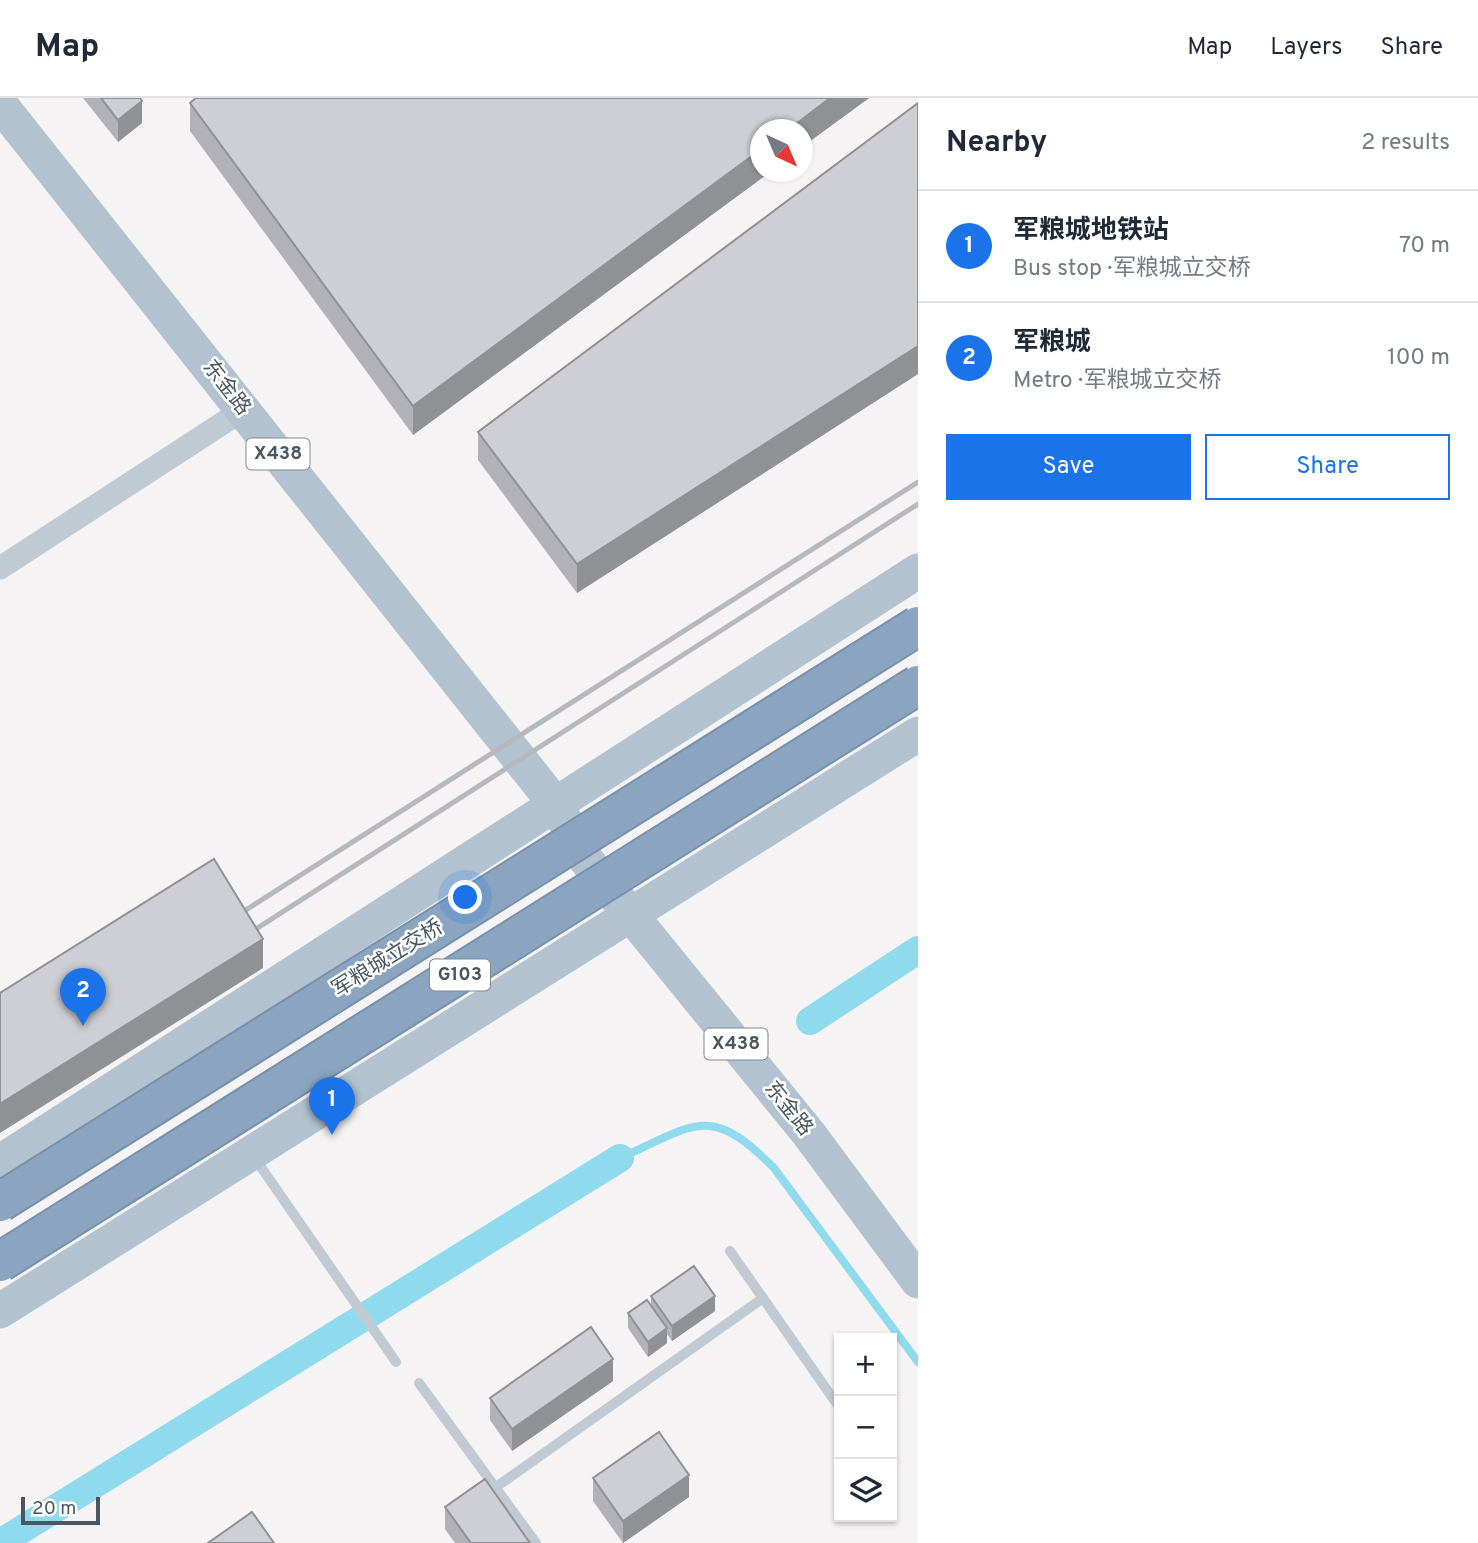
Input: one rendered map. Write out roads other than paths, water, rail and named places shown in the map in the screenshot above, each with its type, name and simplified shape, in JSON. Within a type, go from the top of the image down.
[{"type":"highway","name":"军粮城立交桥","points":[[0,1202],[918,626]]},
{"type":"highway","name":"G103","points":[[0,1262],[918,685]]},
{"type":"main road","name":"东金路","points":[[5,119],[243,410],[556,805],[587,861],[639,908],[780,1067],[918,1250]]},
{"type":"main road","points":[[0,1162],[918,571]]},
{"type":"main road","name":"G103","points":[[0,1311],[918,734]]},
{"type":"main road","name":"东金路","points":[[639,908],[918,1281]]},
{"type":"street","points":[[0,568],[243,410]]},
{"type":"lane","points":[[250,1152],[340,1277],[396,1362]]},
{"type":"lane","points":[[730,1251],[834,1400]]},
{"type":"lane","points":[[496,1487],[763,1298]]},
{"type":"lane","points":[[419,1383],[536,1543]]},
{"type":"waterway","points":[[810,1021],[918,950]]},
{"type":"waterway","points":[[620,1158],[667,1136],[701,1126],[716,1127],[733,1134],[752,1147],[774,1168],[918,1362]]},
{"type":"waterway","points":[[0,1543],[620,1158]]},
{"type":"railway","points":[[230,920],[918,482]]},
{"type":"railway","points":[[242,938],[918,504]]},
{"type":"place","name":"军粮城","points":[[83,1026]]},
{"type":"place","name":"军粮城地铁站","points":[[332,1135]]}]
